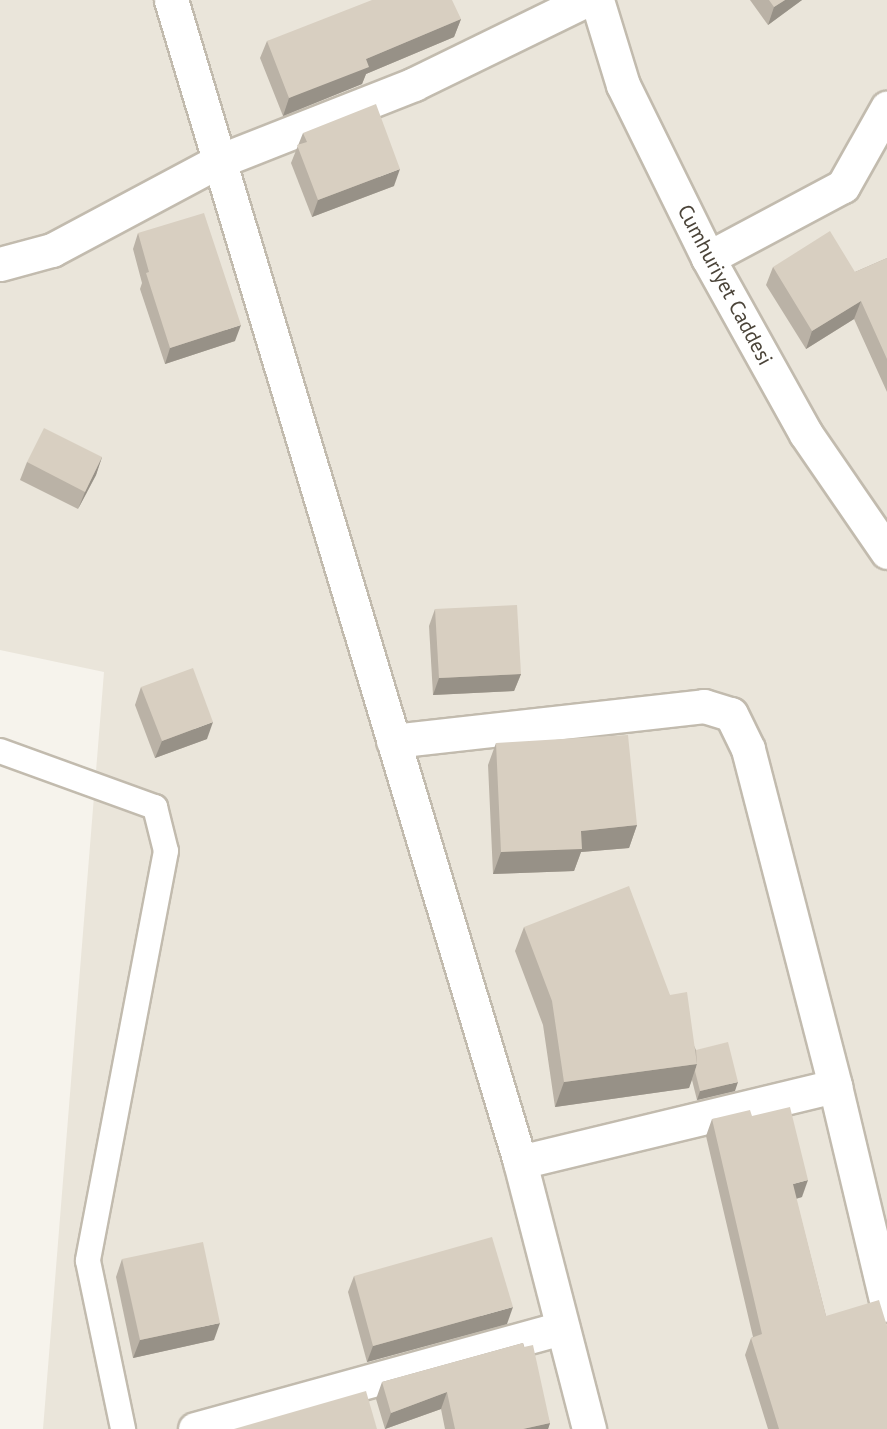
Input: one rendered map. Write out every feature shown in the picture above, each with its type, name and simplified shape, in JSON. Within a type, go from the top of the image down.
[{"type":"street","points":[[171,0],[302,427],[393,741],[520,1162],[589,1429]]},
{"type":"street","points":[[0,264],[52,250],[219,161],[414,84],[586,0]]},
{"type":"street","name":"Cumhuriyet Caddesi","points":[[597,0],[623,85],[708,258],[806,434],[887,552]]},
{"type":"street","points":[[708,258],[843,186],[887,108]]},
{"type":"street","points":[[393,741],[705,705],[731,714],[748,749],[835,1086],[887,1305]]},
{"type":"street","points":[[520,1162],[835,1086]]},
{"type":"street","points":[[195,1429],[251,1420],[562,1328]]},
{"type":"lane","points":[[0,751],[155,807],[166,851],[88,1261],[123,1429]]},
{"type":"shaded area","points":[[0,0],[887,0],[887,1429],[43,1429],[104,672],[0,650]]},
{"type":"building","points":[[372,0],[452,0],[461,19],[366,59],[369,67],[289,98],[267,41]]},
{"type":"building","points":[[769,0],[785,0],[774,7]]},
{"type":"building","points":[[376,104],[400,169],[318,200],[297,145],[307,142],[303,133]]},
{"type":"building","points":[[204,213],[241,325],[170,348],[146,273],[149,272],[138,233]]},
{"type":"building","points":[[830,231],[855,272],[887,258],[887,359],[861,301],[812,331],[773,267]]},
{"type":"building","points":[[44,428],[102,457],[85,492],[27,462]]},
{"type":"building","points":[[517,605],[521,674],[439,678],[435,609]]},
{"type":"building","points":[[193,668],[213,722],[162,741],[141,687]]},
{"type":"building","points":[[628,735],[637,825],[581,831],[582,849],[501,852],[496,743]]},
{"type":"building","points":[[629,886],[670,995],[687,992],[697,1064],[564,1082],[552,1001],[524,927]]},
{"type":"building","points":[[728,1042],[738,1082],[700,1091],[695,1071],[696,1050]]},
{"type":"building","points":[[790,1107],[808,1180],[793,1184],[826,1316],[879,1300],[887,1326],[887,1429],[779,1429],[751,1338],[762,1334],[712,1119],[750,1110],[752,1116]]},
{"type":"building","points":[[492,1237],[513,1307],[373,1346],[354,1276]]},
{"type":"building","points":[[203,1242],[220,1323],[140,1340],[122,1259]]},
{"type":"building","points":[[523,1343],[524,1347],[533,1345],[550,1423],[523,1429],[455,1429],[447,1392],[391,1413],[382,1382]]},
{"type":"building","points":[[366,1391],[377,1429],[234,1429]]}]
